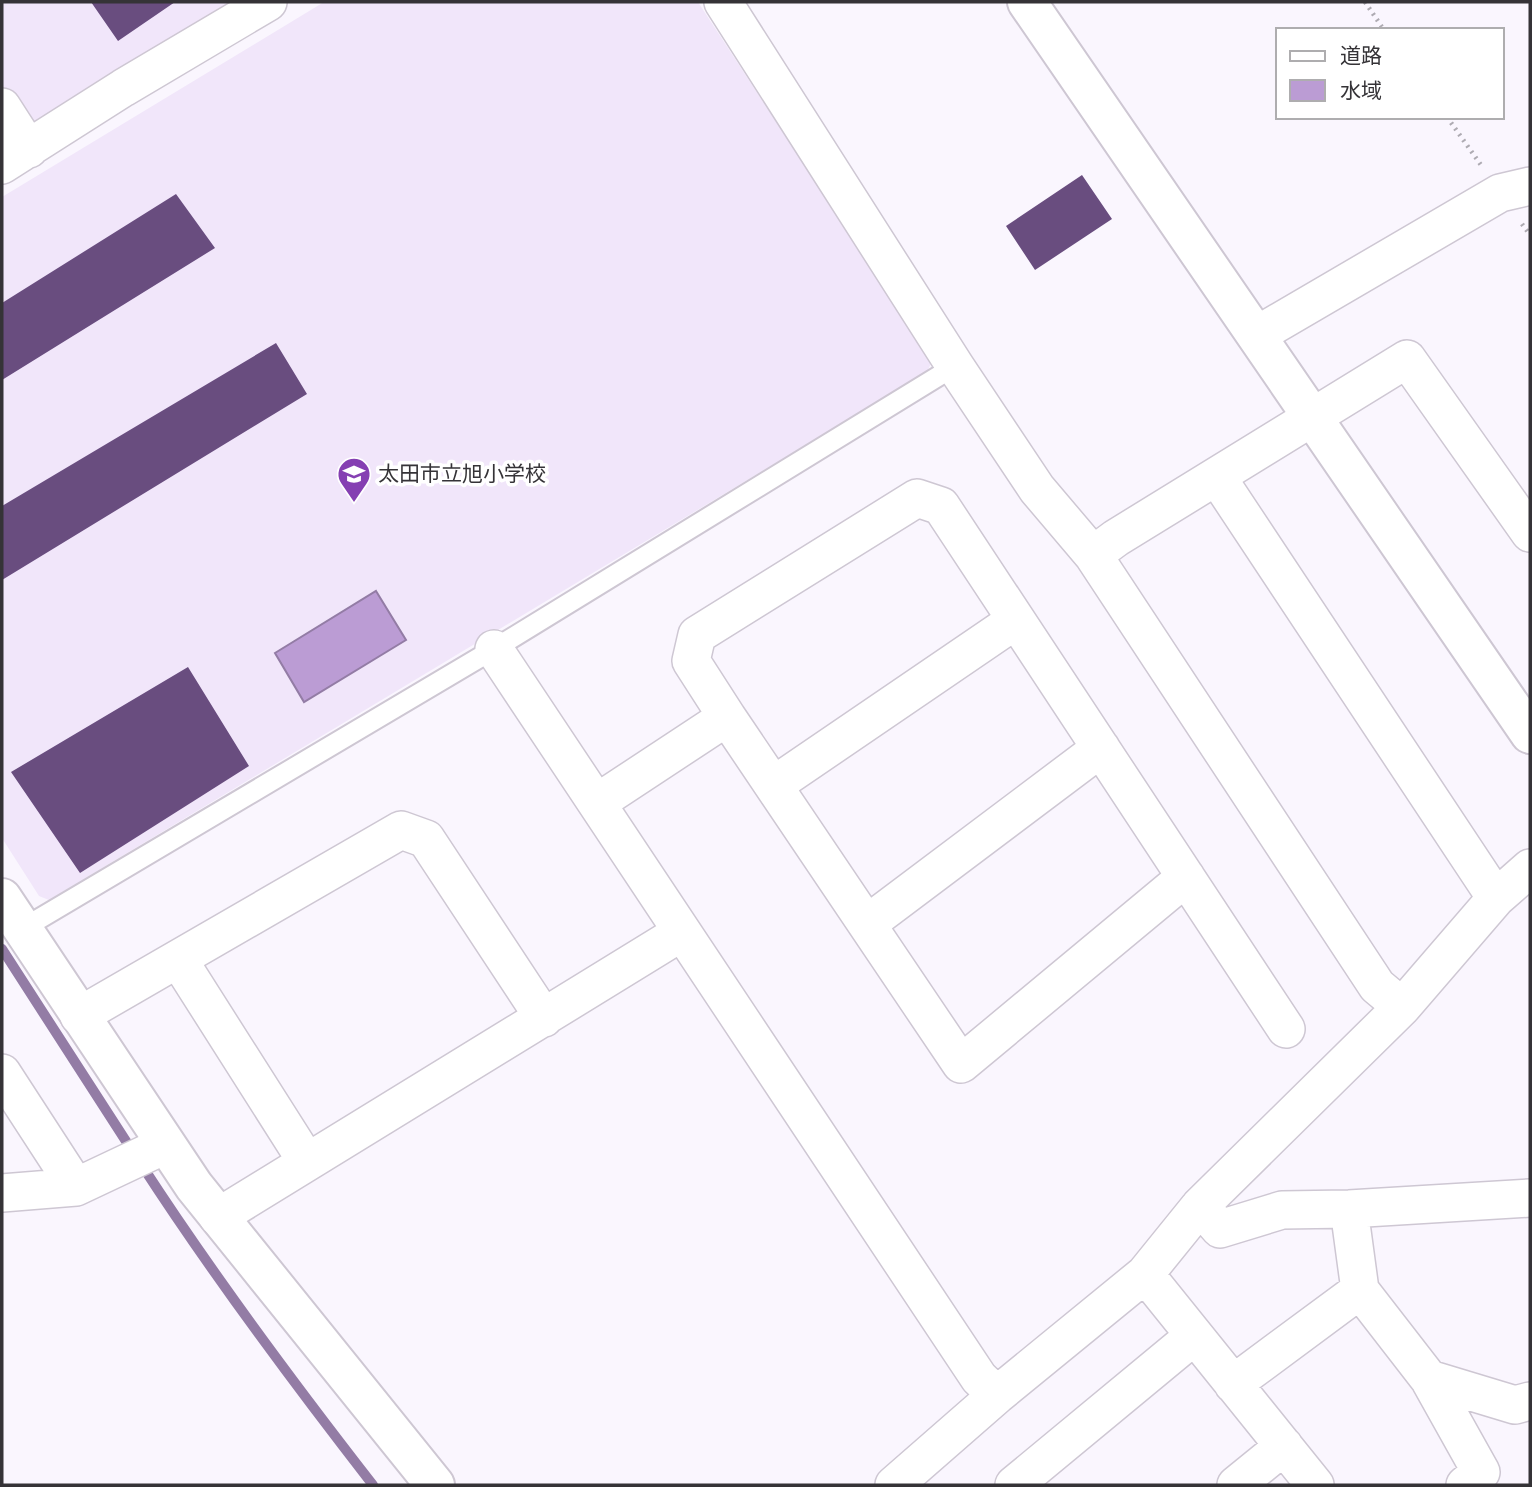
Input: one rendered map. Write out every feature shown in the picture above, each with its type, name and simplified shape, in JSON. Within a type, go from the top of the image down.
[{"type":"street","points":[[2,107],[15,157],[123,88],[268,2]]},
{"type":"street","points":[[723,2],[955,366],[1037,489],[1093,555],[1377,986],[1402,1007]]},
{"type":"street","points":[[1027,2],[1530,734]]},
{"type":"street","points":[[1257,335],[1500,193],[1530,186]]},
{"type":"street","points":[[1093,555],[1116,538],[1407,359],[1530,533]]},
{"type":"street","points":[[1217,477],[1496,898]]},
{"type":"street","points":[[1186,877],[961,1064],[691,661],[697,635],[917,498],[941,506],[1101,748],[1186,877],[1286,1029]]},
{"type":"street","points":[[774,785],[1016,620]]},
{"type":"street","points":[[494,649],[979,1378],[997,1395]]},
{"type":"street","points":[[598,802],[727,717]]},
{"type":"street","points":[[867,924],[1101,748]]},
{"type":"street","points":[[79,1016],[401,830],[426,839],[544,1018]]},
{"type":"street","points":[[894,1485],[997,1395],[1145,1274],[1200,1206],[1402,1007],[1496,898],[1530,868]]},
{"type":"street","points":[[12,914],[165,1145],[218,1217],[435,1485]]},
{"type":"street","points":[[218,1217],[682,932]]},
{"type":"street","points":[[178,959],[307,1162]]},
{"type":"street","points":[[2,1073],[76,1187]]},
{"type":"street","points":[[2,1193],[76,1187],[165,1145]]},
{"type":"street","points":[[1200,1206],[1220,1229],[1282,1210],[1349,1209],[1530,1198]]},
{"type":"street","points":[[1349,1209],[1360,1290],[1429,1379],[1481,1472],[1465,1485]]},
{"type":"street","points":[[1145,1274],[1315,1485]]},
{"type":"street","points":[[1233,1384],[1360,1290]]},
{"type":"street","points":[[1014,1485],[1194,1336]]},
{"type":"street","points":[[1429,1379],[1515,1405],[1530,1401]]},
{"type":"street","points":[[1236,1485],[1284,1446]]},
{"type":"lane","points":[[12,914],[494,649],[955,366]]},
{"type":"path","points":[[1365,2],[1383,28]]},
{"type":"shaded area","points":[[2,2],[240,2],[30,127],[2,95]]},
{"type":"shaded area","name":"太田市立旭小学校","points":[[324,2],[698,2],[932,361],[927,372],[49,900],[39,896],[2,838],[2,197]]},
{"type":"water","points":[[376,591],[406,640],[304,702],[275,653]]},
{"type":"building","points":[[91,2],[175,2],[118,41]]},
{"type":"building","points":[[1082,175],[1112,219],[1035,270],[1006,226]]},
{"type":"building","points":[[176,194],[215,248],[2,380],[2,303]]},
{"type":"building","points":[[276,343],[307,394],[2,580],[2,506]]},
{"type":"building","points":[[188,667],[249,766],[80,873],[11,772]]},
{"type":"waterway","points":[[2,949],[133,1152]]},
{"type":"waterway","points":[[141,1164],[254,1327],[373,1485]]},
{"type":"place","name":"太田市立旭小学校","points":[[354,504]]}]
